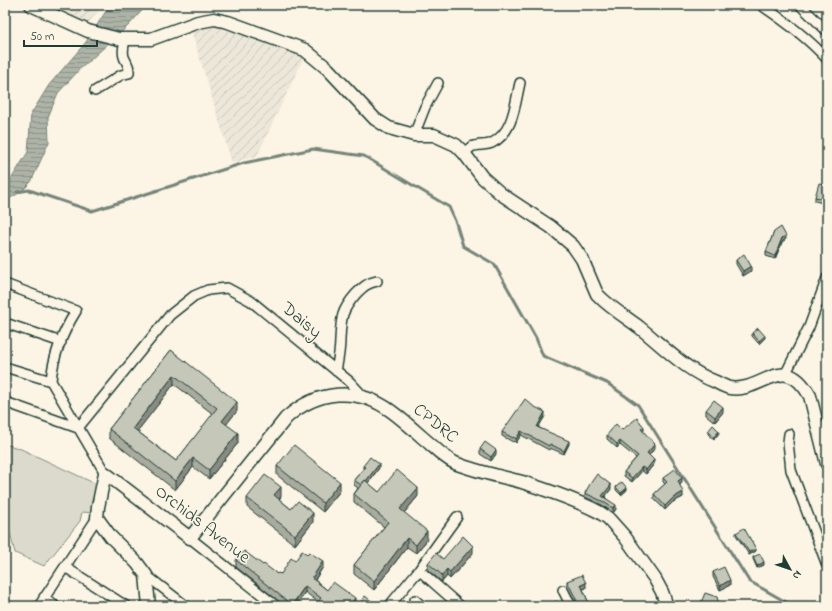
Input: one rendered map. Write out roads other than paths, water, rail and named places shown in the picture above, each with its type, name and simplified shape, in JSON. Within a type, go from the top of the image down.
[{"type":"street","points":[[32,5],[88,31],[122,39],[151,39],[203,21],[214,19],[228,22],[305,50],[328,69],[375,119],[390,128],[414,135],[434,136],[456,145],[482,177],[501,194],[551,227],[573,246],[582,259],[597,294],[602,299],[680,362],[703,376],[728,388],[749,387],[773,376],[785,375],[793,377],[800,382],[810,396],[827,464]]},
{"type":"street","points":[[762,5],[778,16],[819,50],[827,59]]},
{"type":"street","points":[[800,5],[827,31]]},
{"type":"street","points":[[95,91],[121,75],[129,73],[129,66],[124,57],[122,39]]},
{"type":"street","points":[[414,135],[425,106],[438,83]]},
{"type":"street","points":[[464,153],[472,147],[488,145],[494,142],[507,129],[512,119],[520,83]]},
{"type":"street","points":[[785,375],[824,297],[827,278]]},
{"type":"street","points":[[336,371],[340,340],[340,325],[349,302],[363,286],[377,281]]},
{"type":"street","points":[[5,284],[76,311],[61,342],[52,366],[51,381],[105,473],[97,518],[39,606]]},
{"type":"street","name":"Daisy","points":[[78,428],[170,315],[194,296],[208,290],[227,288],[251,301],[350,382],[364,397]]},
{"type":"street","points":[[5,323],[61,342]]},
{"type":"street","points":[[5,367],[51,381]]},
{"type":"street","name":"CPDRC","points":[[190,538],[286,418],[297,408],[308,402],[336,394],[349,394],[364,397],[390,410],[437,450],[454,462],[523,483],[599,512],[616,528],[655,579],[667,606]]},
{"type":"street","points":[[5,402],[78,428]]},
{"type":"street","points":[[790,434],[788,442],[791,470],[827,565]]},
{"type":"street","name":"Orchids Avenue","points":[[105,473],[276,606]]},
{"type":"street","points":[[389,606],[419,570],[457,517]]},
{"type":"street","points":[[97,518],[111,537],[137,563],[146,575],[186,606]]},
{"type":"street","points":[[65,566],[126,606]]},
{"type":"street","points":[[419,570],[460,606]]},
{"type":"street","points":[[146,575],[149,606]]},
{"type":"street","points":[[563,590],[571,606]]},
{"type":"street","points":[[44,597],[55,606]]},
{"type":"waterway","points":[[17,192],[29,190],[92,211],[244,163],[313,149],[364,156],[449,207],[463,246],[494,264],[536,338],[543,356],[607,383],[638,405],[749,581],[793,606]]}]
